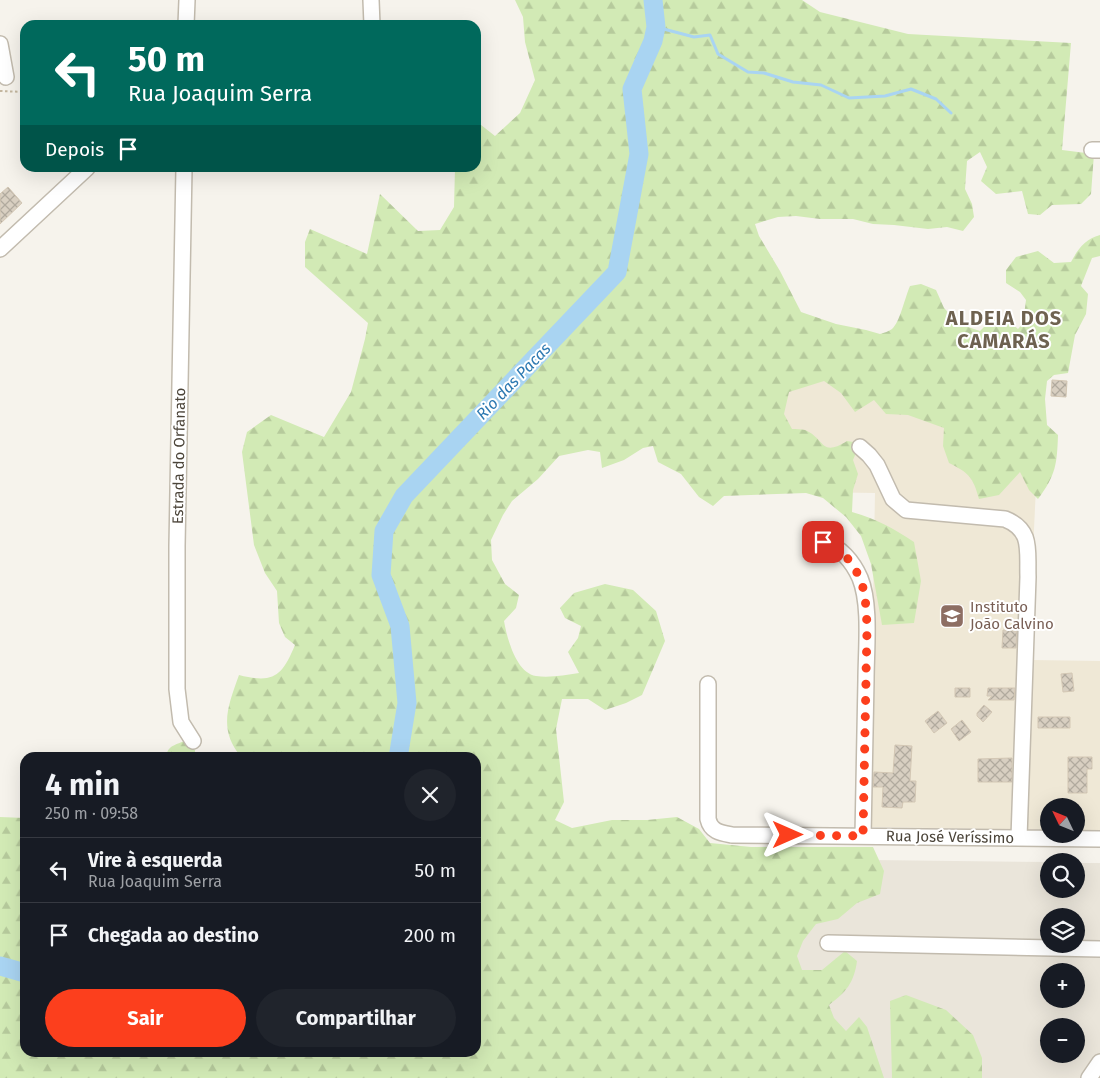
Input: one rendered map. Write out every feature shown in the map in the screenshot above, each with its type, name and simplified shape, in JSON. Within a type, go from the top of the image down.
[{"type":"street","points":[[186,20],[187,0]]},
{"type":"street","points":[[371,0],[372,20]]},
{"type":"street","points":[[0,44],[3,84]]},
{"type":"street","points":[[0,249],[83,172]]},
{"type":"street","name":"Estrada do Orfanato","points":[[184,172],[177,546],[177,689],[181,722],[193,741]]},
{"type":"street","points":[[860,447],[877,465],[893,499],[906,510],[1005,518],[1018,524],[1027,538],[1028,577],[1019,838]]},
{"type":"street","points":[[823,542],[844,553],[859,577],[864,593],[867,630],[863,836]]},
{"type":"street","name":"Rua José Veríssimo","points":[[708,684],[708,813],[709,824],[717,832],[732,835],[1100,840]]},
{"type":"street","points":[[828,943],[1100,948]]},
{"type":"street","points":[[1089,1078],[1100,1062]]},
{"type":"path","points":[[3,84],[20,90]]},
{"type":"shaded area","name":"Instituto João Calvino","points":[[1043,337],[1032,572],[1031,660],[1100,661],[1100,831],[1085,831],[1085,798],[1040,798],[1040,830],[872,827],[869,822],[875,493],[753,491],[756,341]]},
{"type":"shaded area","points":[[871,860],[1040,862],[1040,898],[1085,898],[1085,863],[1100,863],[1100,1078],[221,1078],[427,1057],[481,1057],[481,1050]]},
{"type":"green space","points":[[515,0],[802,0],[820,12],[908,34],[1071,43],[1062,150],[1094,154],[1091,194],[1081,204],[1052,205],[1040,215],[1028,214],[1022,191],[996,194],[981,181],[987,167],[980,152],[967,161],[965,189],[972,204],[974,217],[963,231],[947,227],[928,229],[873,224],[853,219],[820,219],[796,216],[778,217],[755,224],[759,236],[801,312],[836,324],[880,334],[891,330],[895,326],[910,286],[921,284],[936,290],[944,308],[959,324],[980,331],[992,319],[1007,319],[1018,329],[1023,323],[1026,300],[1020,292],[1006,283],[1006,270],[1016,257],[1038,251],[1054,263],[1071,262],[1082,245],[1100,235],[1100,256],[1092,258],[1081,286],[1088,294],[1086,314],[1075,335],[1068,373],[1054,375],[1047,381],[1045,399],[1047,425],[1058,435],[1057,454],[1052,476],[1038,499],[1029,490],[1020,472],[999,495],[979,499],[975,486],[969,476],[949,463],[943,446],[944,428],[908,415],[886,414],[874,400],[855,412],[841,393],[824,381],[789,392],[784,414],[792,429],[805,430],[811,433],[827,447],[832,448],[847,441],[860,443],[853,460],[858,474],[853,490],[852,512],[884,524],[914,542],[921,581],[914,623],[882,625],[871,564],[861,536],[846,517],[823,498],[806,493],[724,496],[713,506],[699,497],[681,474],[658,462],[653,446],[643,448],[624,460],[602,468],[600,452],[588,450],[559,456],[538,479],[512,501],[491,540],[492,560],[505,584],[519,595],[516,608],[504,621],[514,654],[523,669],[529,673],[547,677],[579,673],[568,652],[578,638],[581,626],[565,618],[560,608],[574,593],[605,584],[633,590],[656,611],[665,641],[642,695],[605,710],[588,699],[562,699],[556,729],[564,802],[555,820],[572,828],[612,820],[647,820],[677,817],[699,829],[710,843],[751,847],[873,847],[884,871],[880,894],[857,903],[838,919],[816,924],[803,941],[797,956],[802,970],[822,970],[845,951],[857,961],[854,975],[848,986],[829,1005],[834,1018],[846,1031],[859,1017],[867,1027],[884,1078],[0,1078],[0,817],[20,818],[20,1057],[481,1057],[481,752],[238,752],[229,737],[227,717],[231,697],[239,675],[251,678],[269,678],[275,675],[286,664],[295,645],[285,637],[279,623],[277,591],[265,573],[254,545],[242,452],[247,432],[271,415],[324,437],[351,392],[368,323],[305,267],[305,242],[310,229],[367,254],[380,194],[418,231],[440,230],[454,207],[455,172],[481,172],[481,125],[495,136],[520,113],[535,80],[525,42],[523,17]]},
{"type":"green space","points":[[184,741],[195,752],[167,752],[175,745]]},
{"type":"green space","points":[[906,995],[946,1010],[973,1035],[982,1058],[982,1078],[892,1078],[890,1001]]},
{"type":"building","points":[[8,187],[22,203],[0,224],[0,194]]},
{"type":"building","points":[[1052,380],[1067,381],[1066,397],[1051,396]]},
{"type":"building","points":[[1003,630],[1017,631],[1016,648],[1002,648]]},
{"type":"building","points":[[1072,673],[1074,691],[1063,692],[1061,674]]},
{"type":"building","points":[[955,688],[970,688],[970,697],[955,697]]},
{"type":"building","points":[[988,688],[1015,688],[1014,700],[988,700],[992,696],[987,696]]},
{"type":"building","points":[[984,705],[992,712],[983,722],[977,716],[977,713]]},
{"type":"building","points":[[938,711],[947,723],[934,733],[925,721]]},
{"type":"building","points":[[1038,717],[1070,717],[1070,728],[1038,728]]},
{"type":"building","points":[[962,720],[971,732],[959,741],[951,729]]},
{"type":"building","points":[[895,745],[912,746],[910,781],[916,781],[915,802],[903,802],[902,808],[882,807],[883,787],[873,787],[874,772],[893,773]]},
{"type":"building","points":[[1068,757],[1092,757],[1092,769],[1087,769],[1087,793],[1068,793]]},
{"type":"building","points":[[1012,758],[1012,782],[978,782],[978,759]]},
{"type":"waterway","name":"Rio das Pacas","points":[[399,752],[407,703],[400,626],[381,575],[384,531],[404,496],[617,272],[639,154],[632,89],[653,41],[656,27],[653,0]]},
{"type":"waterway","points":[[656,27],[694,37],[710,35],[718,54],[748,72],[764,73],[793,82],[821,85],[849,98],[885,96],[911,89],[936,99],[951,113]]},
{"type":"waterway","name":"Rio das Pacas","points":[[0,966],[20,972]]},
{"type":"place","name":"Instituto João Calvino","points":[[952,616]]},
{"type":"district","name":"ALDEIA DOS CAMARÁS","points":[[1004,330]]},
{"type":"route","points":[[788,835],[863,836],[867,630],[864,593],[859,577],[844,553],[823,542]]}]
